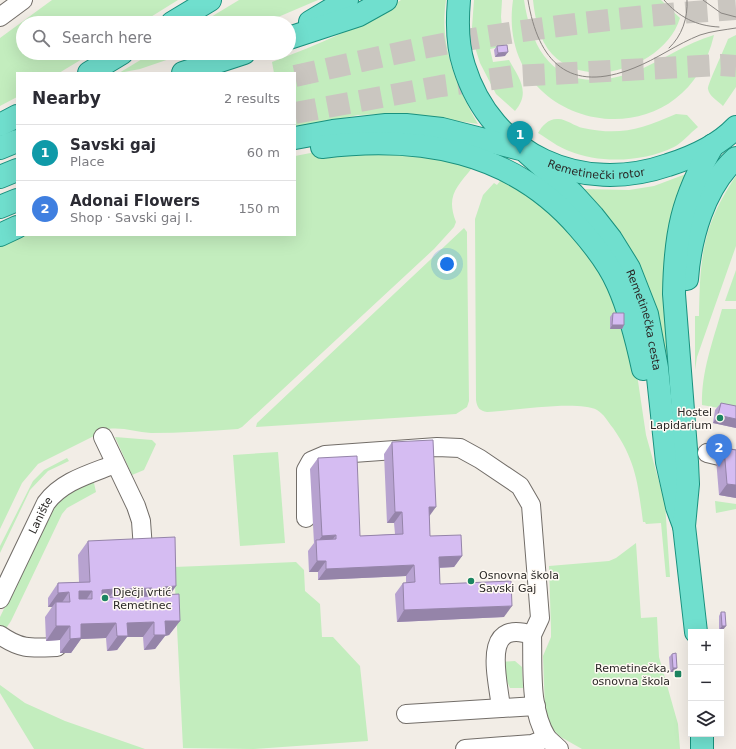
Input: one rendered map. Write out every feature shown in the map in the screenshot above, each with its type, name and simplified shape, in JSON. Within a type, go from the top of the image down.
[{"type":"main road","points":[[184,16],[210,0]]},
{"type":"main road","points":[[296,29],[347,0]]},
{"type":"main road","points":[[296,36],[348,19],[375,7],[386,0]]},
{"type":"main road","name":"Remetinečki rotor","points":[[459,0],[458,27],[464,66],[495,135],[554,165],[575,172],[600,176],[623,176],[654,170],[692,156],[713,145],[736,127]]},
{"type":"main road","points":[[91,72],[110,60]]},
{"type":"main road","points":[[186,72],[223,60]]},
{"type":"main road","points":[[0,125],[16,117]]},
{"type":"main road","points":[[296,138],[364,126],[406,125],[495,135]]},
{"type":"main road","points":[[0,148],[16,141]]},
{"type":"main road","points":[[296,152],[362,142],[386,142],[448,149],[478,158],[508,172],[534,187],[554,202],[592,243],[608,266],[618,285],[633,326],[647,387],[662,427]]},
{"type":"main road","name":"Remetinečka cesta","points":[[696,629],[684,526],[687,477],[674,294],[676,241],[684,207],[713,145]]},
{"type":"main road","name":"Remetinečka cesta","points":[[524,150],[573,194],[593,216],[611,239],[629,268],[647,314],[657,368],[662,427],[672,487],[684,526]]},
{"type":"main road","points":[[680,373],[688,270],[692,246],[707,200],[720,177],[733,161]]},
{"type":"main road","points":[[0,177],[16,170]]},
{"type":"main road","points":[[0,207],[16,200]]},
{"type":"main road","points":[[0,235],[16,228]]},
{"type":"main road","points":[[702,737],[702,749]]},
{"type":"street","points":[[0,17],[23,0]]},
{"type":"street","points":[[103,437],[129,490],[141,521],[144,548]]},
{"type":"street","points":[[306,518],[306,470],[311,461],[325,455],[437,447],[460,448],[480,459],[520,486],[531,505],[540,618],[532,635],[536,706],[538,718],[553,744],[465,749]]},
{"type":"street","points":[[707,453],[736,460]]},
{"type":"street","name":"Lanište","points":[[0,599],[46,503],[54,493],[63,486],[115,464]]},
{"type":"street","points":[[502,708],[496,656],[497,642],[501,637],[513,632],[524,632],[532,635]]},
{"type":"street","points":[[0,635],[21,647],[57,647]]},
{"type":"street","points":[[406,714],[536,706]]},
{"type":"green space","points":[[52,0],[178,0],[152,16],[30,16]]},
{"type":"green space","points":[[239,0],[318,0],[280,16],[213,16]]},
{"type":"green space","points":[[401,0],[446,0],[444,17],[445,33],[451,65],[456,80],[478,124],[405,113],[358,115],[296,128],[296,72],[274,72],[272,62],[277,60],[296,60],[296,53],[338,35],[386,10]]},
{"type":"green space","points":[[474,0],[502,0],[501,17],[504,46],[490,49],[493,62],[509,60],[520,79],[523,91],[522,98],[515,111],[496,94],[480,63],[474,44],[472,27]]},
{"type":"green space","points":[[513,0],[524,0],[532,33],[539,48],[548,60],[558,70],[572,77],[588,80],[607,79],[622,76],[647,67],[694,42],[714,35],[696,77],[667,105],[632,118],[595,117],[560,104],[532,80],[515,45]]},
{"type":"green space","points":[[533,0],[661,0],[680,18],[672,35],[659,49],[643,60],[624,68],[605,72],[585,71],[567,66],[552,54],[544,42],[538,28]]},
{"type":"green space","points":[[16,26],[16,60],[80,60],[61,72],[16,72],[16,98],[0,106],[0,38]]},
{"type":"green space","points":[[736,35],[736,87],[723,106],[710,94],[708,86],[728,39]]},
{"type":"green space","points":[[140,60],[166,60],[140,69],[121,72]]},
{"type":"green space","points":[[676,114],[687,115],[698,127],[674,147],[649,156],[622,160],[595,158],[581,155],[561,147],[538,133],[546,123],[554,119],[560,119],[583,128],[620,131],[631,130],[652,124]]},
{"type":"green space","points":[[326,150],[447,154],[472,168],[457,187],[452,199],[453,213],[456,222],[454,227],[434,249],[242,427],[238,429],[162,433],[108,429],[38,464],[22,483],[0,529],[0,245],[21,236],[296,236],[296,156]]},
{"type":"green space","points":[[686,174],[670,221],[665,258],[674,416],[582,189],[629,190],[654,186]]},
{"type":"green space","points":[[736,176],[736,246],[697,357],[695,370],[695,316],[699,316],[700,277],[705,243],[716,211]]},
{"type":"green space","points":[[503,177],[553,209],[607,279],[635,361],[646,435],[665,503],[670,577],[666,577],[661,523],[646,524],[643,522],[635,473],[627,451],[613,428],[602,414],[597,410],[588,407],[575,406],[487,412],[482,411],[477,405],[475,219],[483,195],[494,183],[497,185]]},
{"type":"green space","points":[[464,228],[467,232],[469,401],[467,407],[456,414],[256,427],[257,423]]},
{"type":"green space","points":[[736,270],[736,301],[725,301]]},
{"type":"green space","points":[[722,309],[736,309],[736,411],[702,405],[703,381],[711,345]]},
{"type":"green space","points":[[115,437],[152,440],[156,444],[144,470],[132,475]]},
{"type":"green space","points":[[278,452],[285,543],[240,546],[233,455]]},
{"type":"green space","points":[[67,458],[69,461],[48,471],[30,490],[0,553],[0,546],[33,481],[44,470]]},
{"type":"green space","points":[[91,482],[94,483],[96,492],[67,508],[62,514],[11,621],[0,637],[0,617],[57,501],[63,496]]},
{"type":"green space","points":[[715,501],[736,504],[736,509],[716,513]]},
{"type":"green space","points":[[636,543],[641,618],[657,617],[659,657],[678,724],[680,749],[582,749],[559,736],[551,727],[545,709],[543,656],[551,637],[549,566],[609,561],[616,558]]},
{"type":"green space","points":[[296,562],[304,570],[305,591],[320,604],[322,637],[333,637],[360,666],[368,741],[254,749],[183,748],[174,567]]},
{"type":"green space","points":[[515,661],[522,667],[523,688],[510,688],[501,662]]},
{"type":"green space","points":[[0,685],[25,703],[65,721],[145,749],[34,749],[0,693]]},
{"type":"building","points":[[507,45],[508,52],[498,53],[497,46]]},
{"type":"building","points":[[613,313],[624,313],[624,325],[612,325]]},
{"type":"building","points":[[721,403],[736,406],[736,419],[718,415]]},
{"type":"building","points":[[433,440],[436,507],[429,507],[430,536],[461,535],[462,556],[439,557],[440,584],[511,581],[512,606],[404,610],[403,583],[415,582],[414,565],[326,569],[326,561],[317,561],[316,540],[336,539],[336,535],[322,536],[318,458],[357,456],[360,536],[403,534],[402,512],[395,512],[392,442]]},
{"type":"building","points":[[724,448],[736,450],[736,485],[727,484]]},
{"type":"building","points":[[175,537],[176,586],[163,587],[163,595],[179,594],[180,621],[165,621],[166,635],[154,635],[154,622],[127,623],[128,636],[117,636],[116,623],[81,624],[81,638],[70,639],[70,626],[56,626],[56,602],[70,602],[69,592],[58,593],[58,583],[90,582],[88,541]],"holes":[[[152,588],[152,596],[127,597],[126,589]],[[115,589],[115,597],[102,598],[102,590]],[[79,591],[92,591],[92,599],[79,599]]]},
{"type":"building","points":[[721,612],[725,612],[726,626],[722,626]]},
{"type":"building","points":[[676,653],[677,668],[673,668],[672,654]]},
{"type":"tunnel","points":[[296,76],[391,54],[520,31],[664,14],[736,9]]},
{"type":"tunnel","points":[[296,113],[441,86],[514,76],[721,65],[736,66]]},
{"type":"tram line","points":[[528,0],[533,22],[540,40],[549,56],[560,67],[575,74],[591,77],[611,75],[634,68],[700,35],[736,28]]},
{"type":"tram line","points":[[664,0],[688,20],[703,25],[719,27]]},
{"type":"tram line","points":[[669,48],[681,32],[685,20],[687,0]]},
{"type":"tram line","points":[[703,0],[721,13],[736,17]]},
{"type":"place","name":"Savski gaj","points":[[520,154]]},
{"type":"place","name":"Hostel Lapidarium","points":[[720,418]]},
{"type":"place","name":"Adonai Flowers","points":[[719,467]]},
{"type":"place","name":"Osnovna škola Savski Gaj","points":[[471,581]]},
{"type":"place","name":"Dječji vrtić Remetinec","points":[[105,598]]},
{"type":"place","name":"Remetinečka, osnovna škola","points":[[678,674]]}]
